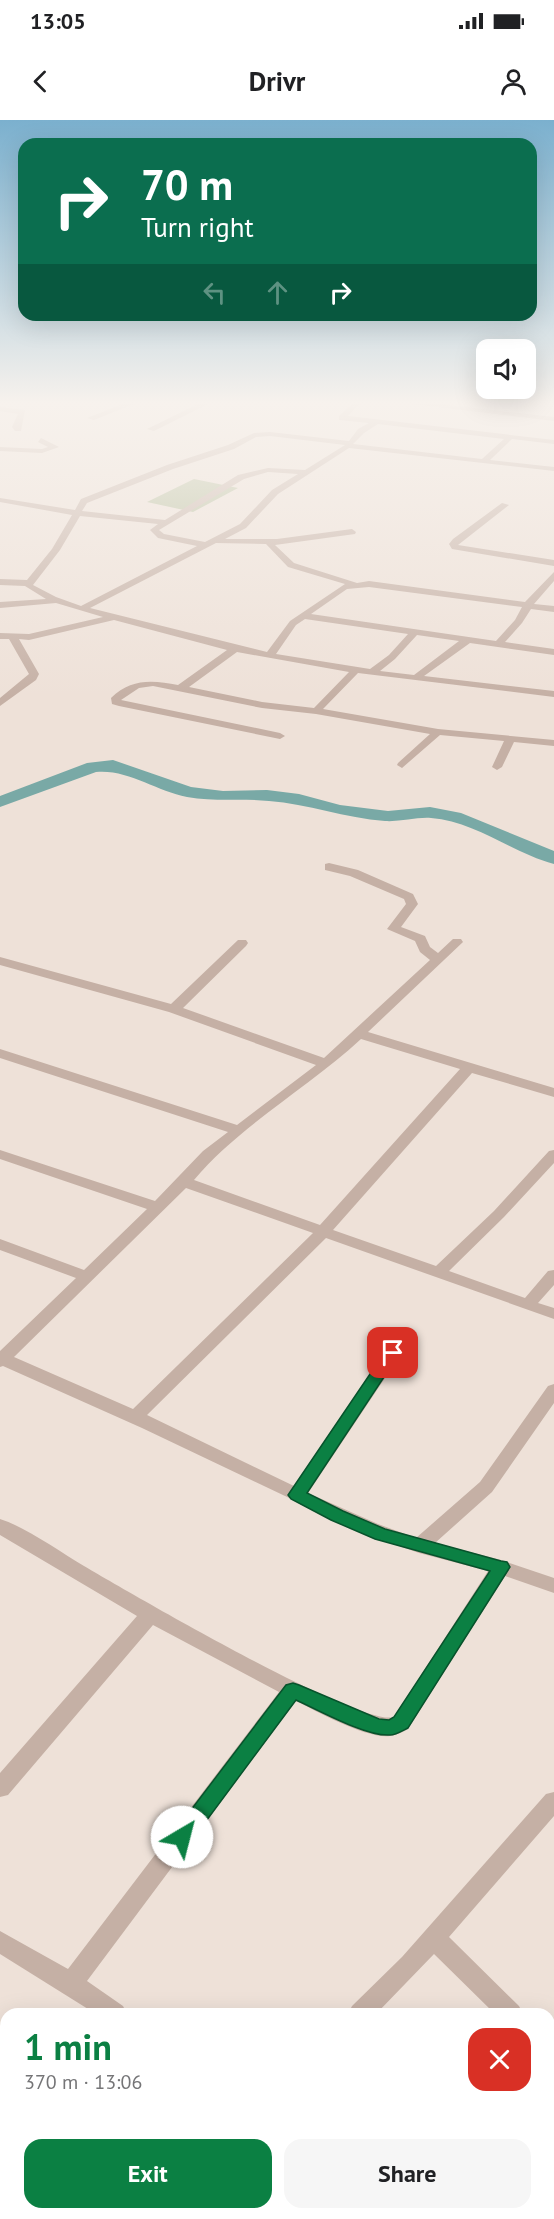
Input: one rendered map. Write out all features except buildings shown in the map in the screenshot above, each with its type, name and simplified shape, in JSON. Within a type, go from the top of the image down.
[{"type":"street","points":[[29,583],[56,550],[84,501]]},
{"type":"street","points":[[201,501],[156,526],[154,533],[161,537],[205,545]]},
{"type":"street","points":[[83,608],[243,526],[265,501]]},
{"type":"street","points":[[2,502],[76,513],[165,522]]},
{"type":"street","points":[[505,505],[456,541],[453,544],[455,547],[554,563]]},
{"type":"street","points":[[243,526],[257,541]]},
{"type":"street","points":[[216,541],[268,542],[352,532]]},
{"type":"street","points":[[268,542],[291,565],[353,584],[369,584],[554,609]]},
{"type":"street","points":[[498,644],[519,621],[528,605],[554,575]]},
{"type":"street","points":[[0,582],[29,583]]},
{"type":"street","points":[[29,583],[29,586],[36,592],[60,601],[236,648],[356,670],[554,694]]},
{"type":"street","points":[[270,655],[294,623],[345,587],[353,584]]},
{"type":"street","points":[[0,605],[60,601]]},
{"type":"street","points":[[303,616],[413,634],[554,652]]},
{"type":"street","points":[[0,636],[14,638],[48,633],[114,617]]},
{"type":"street","points":[[372,672],[392,657],[413,634]]},
{"type":"street","points":[[2,700],[32,678],[34,674],[14,638]]},
{"type":"street","points":[[416,678],[466,641]]},
{"type":"street","points":[[182,688],[236,648]]},
{"type":"street","points":[[316,711],[356,670]]},
{"type":"street","points":[[280,736],[116,702],[116,698],[146,682],[262,705],[316,711],[438,732],[554,743]]},
{"type":"street","points":[[402,765],[438,732]]},
{"type":"street","points":[[497,766],[510,740]]},
{"type":"street","points":[[329,867],[354,873],[409,897],[412,904],[393,929],[421,939],[424,949],[437,959]]},
{"type":"street","points":[[457,942],[326,1064],[208,1154],[184,1182],[1,1359],[136,1416],[337,1516],[381,1534],[501,1567],[554,1586]]},
{"type":"street","points":[[174,1009],[242,943]]},
{"type":"street","points":[[0,961],[174,1009],[326,1064]]},
{"type":"street","points":[[359,1034],[554,1093]]},
{"type":"street","points":[[0,1053],[237,1130]]},
{"type":"street","points":[[136,1416],[323,1232],[469,1067]]},
{"type":"street","points":[[0,1154],[156,1207]]},
{"type":"street","points":[[438,1273],[499,1214],[554,1154]]},
{"type":"street","points":[[184,1182],[554,1314]]},
{"type":"street","points":[[0,1244],[86,1276]]},
{"type":"street","points":[[528,1304],[554,1275]]},
{"type":"street","points":[[297,1495],[393,1353]]},
{"type":"street","points":[[419,1546],[486,1487],[554,1390]]},
{"type":"street","points":[[0,1526],[150,1614],[293,1690],[345,1714],[379,1727],[391,1728],[401,1723],[501,1567]]},
{"type":"street","points":[[0,1788],[150,1614]]},
{"type":"street","points":[[71,1984],[293,1690]]},
{"type":"street","points":[[366,2008],[434,1938],[554,1801]]},
{"type":"street","points":[[434,1938],[505,2008]]},
{"type":"street","points":[[0,1942],[71,1984],[106,2008]]},
{"type":"green space","points":[[149,501],[214,501],[193,512],[147,502]]},
{"type":"waterway","points":[[0,802],[93,767],[113,765],[188,792],[223,796],[267,795],[299,799],[339,810],[388,816],[430,812],[461,818],[554,858]]},
{"type":"route","points":[[182,1837],[293,1690],[379,1727],[391,1728],[401,1723],[501,1567],[398,1540],[337,1516],[297,1495],[393,1353]]}]
